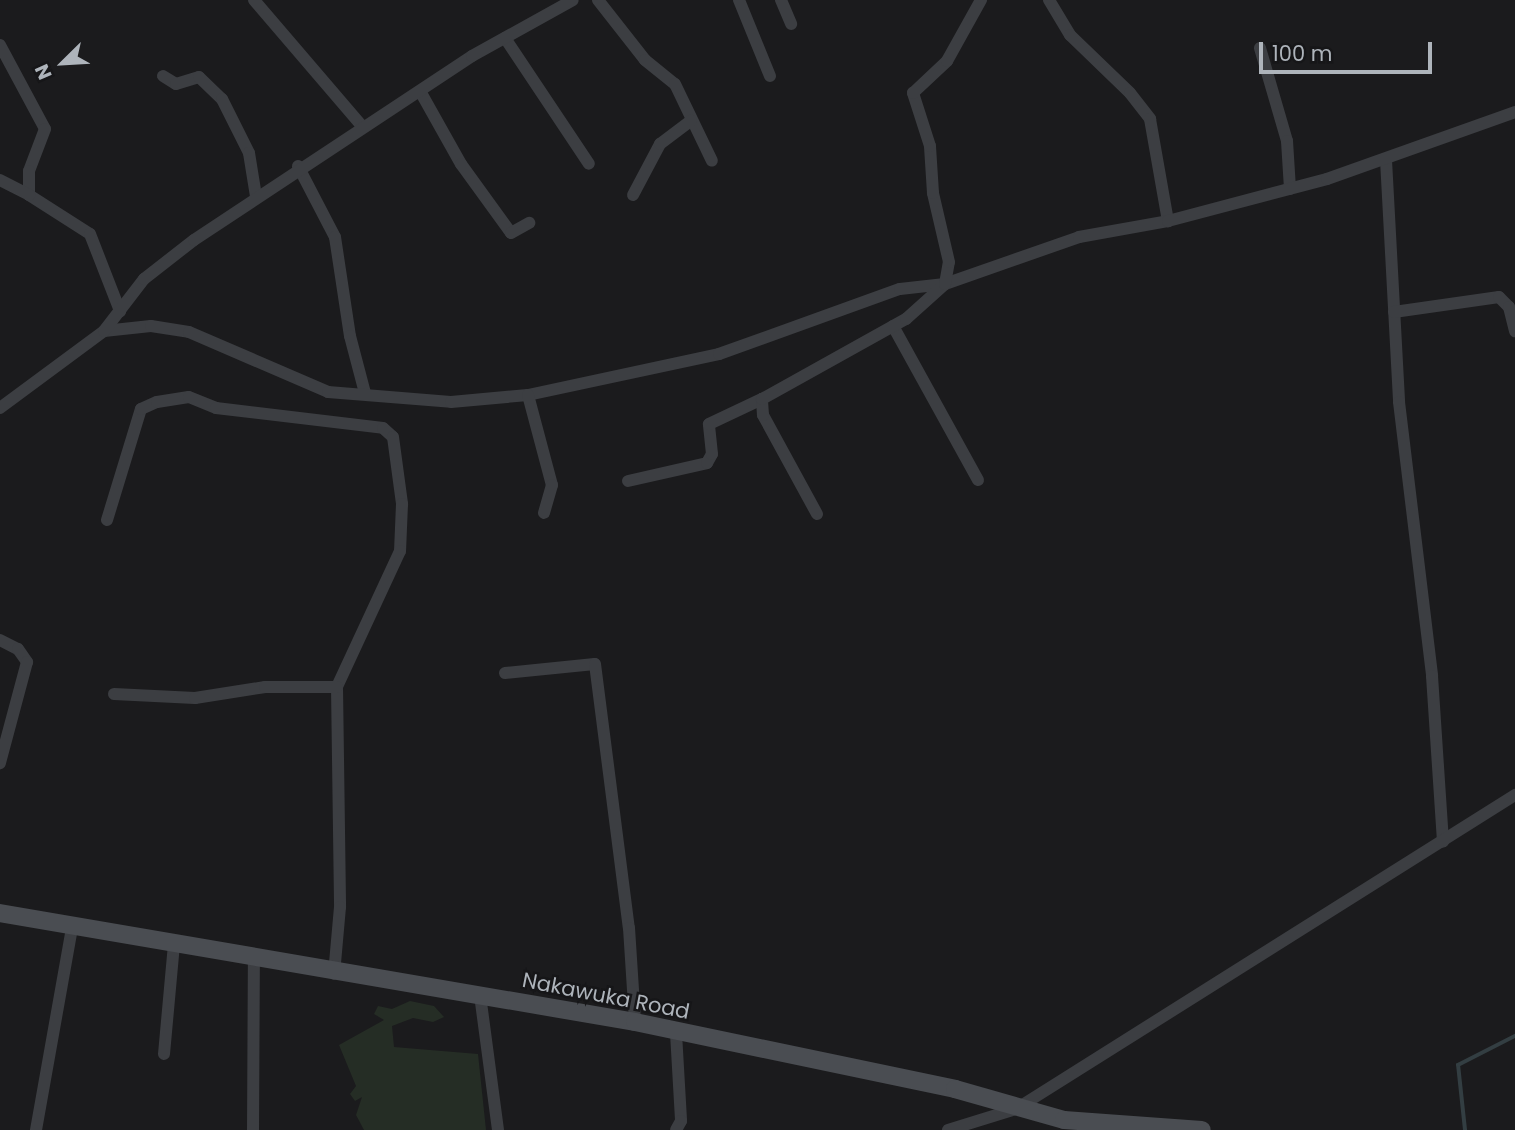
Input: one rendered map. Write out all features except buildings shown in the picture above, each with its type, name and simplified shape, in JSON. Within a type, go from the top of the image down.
[{"type":"main road","name":"Nakawuka Road","points":[[0,913],[334,974],[480,995],[635,1022],[676,1033],[955,1089],[1016,1109],[1111,1127],[1193,1129]]},
{"type":"street","points":[[254,0],[363,127]]},
{"type":"street","points":[[0,408],[104,331],[144,279],[298,166],[505,38],[573,0]]},
{"type":"street","points":[[598,0],[645,60],[675,85],[712,161]]},
{"type":"street","points":[[738,0],[770,76]]},
{"type":"street","points":[[781,0],[791,24]]},
{"type":"street","points":[[628,481],[707,463],[712,454],[709,424],[762,399],[893,326],[945,284],[949,262],[933,193],[930,146],[913,93],[947,61],[981,0]]},
{"type":"street","points":[[1051,0],[1070,35],[1130,93],[1150,119],[1168,221]]},
{"type":"street","points":[[505,38],[589,164]]},
{"type":"street","points":[[0,45],[45,129],[29,171],[29,195]]},
{"type":"street","points":[[1260,48],[1287,141],[1290,189]]},
{"type":"street","points":[[163,76],[176,83],[200,76],[222,99],[250,153],[257,196]]},
{"type":"street","points":[[419,91],[454,154],[511,233],[528,223]]},
{"type":"street","points":[[104,331],[151,326],[189,332],[303,385],[451,402],[528,395],[719,354],[900,289],[945,284],[1079,237],[1168,221],[1290,189],[1386,160],[1515,112]]},
{"type":"street","points":[[633,195],[660,144],[691,121]]},
{"type":"street","points":[[1386,160],[1399,402],[1435,713],[1443,842]]},
{"type":"street","points":[[298,166],[335,237],[349,336],[365,393]]},
{"type":"street","points":[[0,180],[90,234],[120,311]]},
{"type":"street","points":[[1394,312],[1499,297],[1509,307],[1515,331]]},
{"type":"street","points":[[893,326],[978,480]]},
{"type":"street","points":[[528,395],[552,485],[544,513]]},
{"type":"street","points":[[107,520],[141,409],[157,402],[189,397],[216,408],[383,428],[396,449],[400,551],[337,687],[340,907],[334,974]]},
{"type":"street","points":[[762,399],[764,415],[817,514]]},
{"type":"street","points":[[0,640],[18,649],[27,662],[0,763]]},
{"type":"street","points":[[505,674],[594,664],[629,928],[635,1022]]},
{"type":"street","points":[[114,694],[195,698],[265,687],[337,687]]},
{"type":"street","points":[[948,1130],[1016,1109],[1515,795]]},
{"type":"street","points":[[36,1130],[72,927]]},
{"type":"street","points":[[164,1054],[174,944]]},
{"type":"street","points":[[253,1130],[254,959]]},
{"type":"street","points":[[480,995],[498,1130]]},
{"type":"street","points":[[676,1033],[681,1121],[676,1130]]},
{"type":"shaded area","points":[[410,1001],[434,1006],[444,1017],[433,1022],[413,1018],[392,1026],[394,1047],[478,1054],[486,1130],[364,1130],[356,1115],[362,1097],[355,1101],[350,1094],[356,1086],[339,1045],[384,1020],[374,1014],[378,1006],[392,1009]]},
{"type":"waterway","points":[[1465,1130],[1458,1065],[1515,1036]]}]
